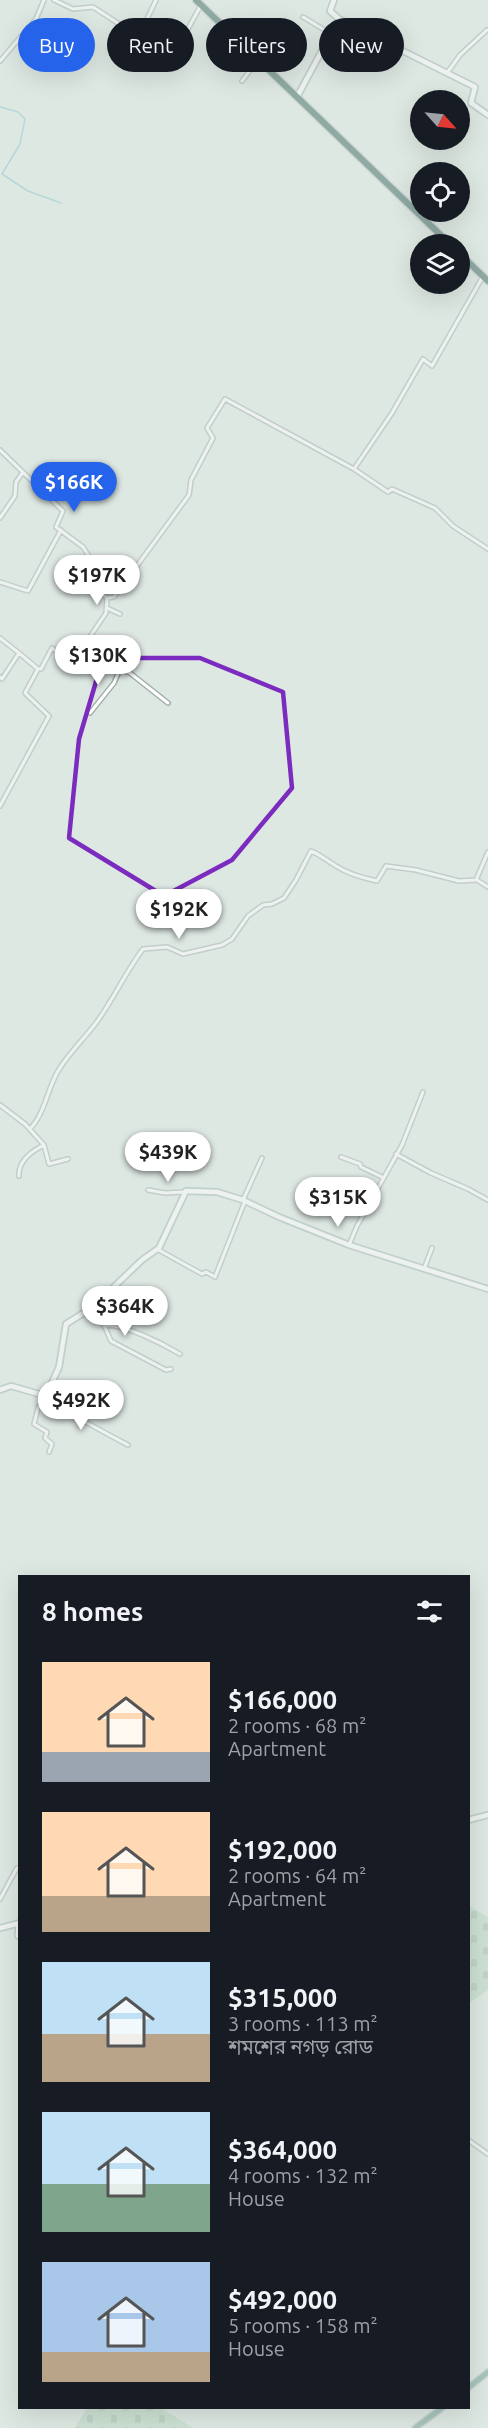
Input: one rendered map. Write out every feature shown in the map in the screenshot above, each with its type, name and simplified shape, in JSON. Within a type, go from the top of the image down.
[{"type":"highway","points":[[198,3],[214,18]]},
{"type":"highway","points":[[271,72],[440,234]]},
{"type":"highway","points":[[470,264],[486,279]]},
{"type":"main road","points":[[470,2386],[488,2372]]},
{"type":"main road","points":[[415,2428],[441,2409]]},
{"type":"street","points":[[0,61],[36,19],[44,0]]},
{"type":"street","points":[[54,0],[73,9],[93,8],[130,31],[141,33],[156,0]]},
{"type":"street","points":[[334,0],[330,11],[338,18]]},
{"type":"street","points":[[192,18],[198,3]]},
{"type":"street","points":[[303,17],[319,27]]},
{"type":"street","points":[[446,74],[460,55],[487,30]]},
{"type":"street","points":[[404,52],[475,87],[471,103],[488,115]]},
{"type":"street","points":[[297,97],[319,56]]},
{"type":"street","points":[[242,81],[249,72]]},
{"type":"street","points":[[354,469],[392,413],[423,359],[432,366],[486,279]]},
{"type":"street","points":[[0,450],[63,511],[56,527],[86,551],[92,561],[86,580],[107,598],[114,597],[189,495],[191,480],[213,438],[207,428],[225,399],[354,469],[388,492],[392,489],[435,508],[453,526],[488,549]]},
{"type":"street","points":[[0,518],[15,496],[16,483],[22,472]]},
{"type":"street","points":[[0,582],[28,591],[61,530]]},
{"type":"street","points":[[0,806],[49,716],[25,693],[52,648],[63,656],[85,645],[106,613],[107,598]]},
{"type":"street","points":[[107,608],[120,614]]},
{"type":"street","points":[[0,638],[38,669]]},
{"type":"street","points":[[85,645],[112,659],[109,665],[130,673],[168,703]]},
{"type":"street","points":[[0,677],[2,679],[19,652]]},
{"type":"street","points":[[90,713],[114,683],[120,669]]},
{"type":"street","points":[[30,1129],[41,1114],[48,1091],[59,1069],[107,1007],[125,974],[143,949],[166,947],[183,954],[222,945],[232,939],[248,916],[263,905],[272,904],[284,898],[311,851],[363,879],[377,881],[386,866],[416,870],[459,881],[476,880],[488,887]]},
{"type":"street","points":[[476,880],[488,852]]},
{"type":"street","points":[[349,1245],[396,1154],[423,1092]]},
{"type":"street","points":[[0,1105],[30,1129],[44,1145],[49,1164],[68,1159]]},
{"type":"street","points":[[19,1176],[18,1170],[30,1152],[44,1145]]},
{"type":"street","points":[[396,1154],[488,1200]]},
{"type":"street","points":[[341,1157],[360,1164],[361,1167],[384,1178]]},
{"type":"street","points":[[157,1249],[202,1274],[206,1272],[215,1277],[262,1158]]},
{"type":"street","points":[[148,1190],[165,1193],[217,1192],[349,1245],[488,1289]]},
{"type":"street","points":[[49,1452],[51,1444],[45,1438],[47,1432],[34,1424],[38,1408],[46,1396],[58,1367],[66,1324],[93,1307],[142,1260],[157,1249],[162,1243],[185,1192]]},
{"type":"street","points":[[424,1269],[432,1248]]},
{"type":"street","points":[[86,1311],[104,1325],[111,1341],[166,1370],[171,1369]]},
{"type":"street","points":[[104,1325],[117,1326],[162,1343],[180,1354]]},
{"type":"street","points":[[0,1390],[11,1386],[46,1396],[64,1405],[76,1416],[104,1434],[128,1445]]},
{"type":"street","points":[[470,1820],[488,1815]]},
{"type":"street","points":[[0,1899],[18,1868]]},
{"type":"street","points":[[0,1928],[18,1923]]},
{"type":"street","points":[[470,2141],[488,2154]]},
{"type":"highlighted area","points":[[103,658],[200,658],[283,692],[292,788],[232,860],[164,896],[69,838],[79,739]]},
{"type":"green space","points":[[470,1906],[488,1917],[488,1990],[470,2003]]},
{"type":"green space","points":[[86,2409],[163,2409],[193,2428],[75,2428]]},
{"type":"waterway","points":[[0,107],[18,112],[25,119],[20,144],[2,174],[28,191],[61,203]]}]
